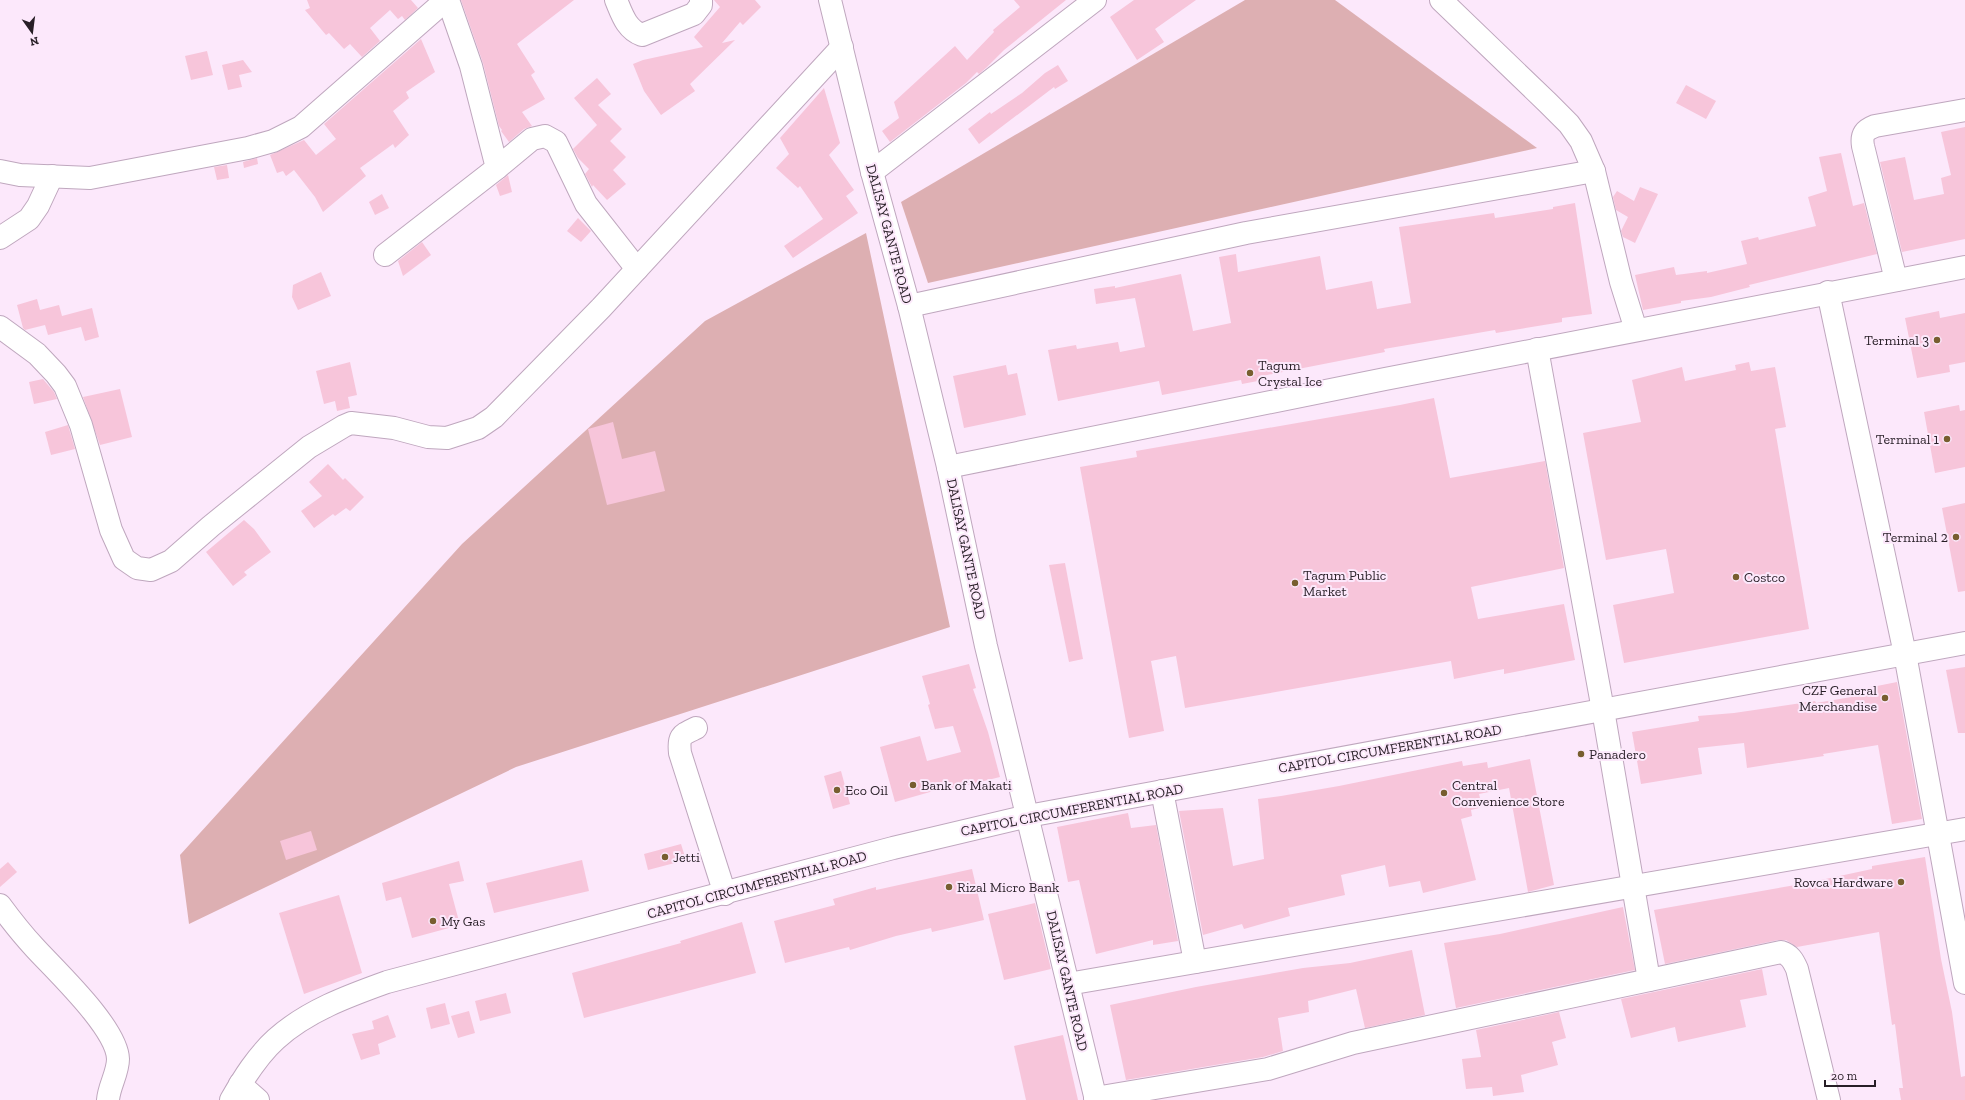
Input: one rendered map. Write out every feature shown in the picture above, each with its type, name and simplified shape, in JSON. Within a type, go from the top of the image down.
[{"type":"street","points":[[0,171],[20,175],[90,178],[273,141],[301,127],[447,0],[471,66],[497,168]]},
{"type":"street","points":[[616,0],[624,19],[633,31],[642,35],[694,14],[701,5],[701,0]]},
{"type":"street","name":"DALISAY GANTE ROAD","points":[[830,0],[872,172],[909,306],[948,467],[986,646],[1095,1099]]},
{"type":"street","points":[[872,172],[1095,0]]},
{"type":"street","points":[[1441,0],[1569,124],[1581,141],[1594,170],[1621,282],[1636,330]]},
{"type":"street","points":[[0,327],[37,354],[65,386],[81,425],[105,514],[124,559],[137,568],[151,570],[172,560],[211,526],[309,447],[344,426],[351,423],[394,428],[428,437],[447,438],[478,428],[494,417],[524,388],[637,269],[842,47]]},
{"type":"street","points":[[1896,280],[1863,146],[1863,134],[1867,129],[1875,126],[1965,110]]},
{"type":"street","points":[[385,255],[532,139],[545,136],[556,142],[586,204],[637,269]]},
{"type":"street","points":[[909,306],[1022,280],[1246,233],[1594,170]]},
{"type":"street","points":[[0,238],[29,219],[38,206],[52,176]]},
{"type":"street","points":[[948,467],[1828,292],[1965,267]]},
{"type":"street","points":[[1828,292],[1905,654],[1965,983]]},
{"type":"street","points":[[1537,350],[1603,710],[1649,980]]},
{"type":"street","name":"CAPITOL CIRCUMFERENTIAL ROAD","points":[[235,1092],[258,1059],[276,1039],[300,1020],[329,1004],[355,993],[392,981],[893,848],[1028,816],[1965,643]]},
{"type":"street","points":[[696,728],[681,736],[678,742],[680,753],[724,894]]},
{"type":"street","points":[[1162,791],[1195,962]]},
{"type":"street","points":[[1068,984],[1965,829]]},
{"type":"street","points":[[0,905],[36,949],[84,1001],[110,1035],[117,1049],[118,1059],[108,1100]]},
{"type":"street","points":[[1095,1099],[1268,1069],[1352,1043],[1780,952],[1788,955],[1793,960],[1797,969],[1829,1100]]},
{"type":"street","points":[[235,1092],[258,1100]]},
{"type":"shaded area","points":[[1245,0],[1335,0],[1537,148],[928,283],[901,202]]},
{"type":"shaded area","points":[[866,233],[950,627],[516,767],[189,924],[180,855],[462,544],[705,321]]},
{"type":"building","points":[[307,0],[411,0],[418,8],[405,20],[402,16],[398,19],[390,10],[370,28],[380,41],[362,57],[350,44],[344,49],[329,33],[326,35],[305,10],[310,8]]},
{"type":"building","points":[[461,0],[574,0],[517,44],[535,72],[531,75],[545,99],[522,112],[532,126],[524,129],[509,142],[499,126],[483,63]]},
{"type":"building","points":[[714,0],[755,0],[761,7],[743,25],[740,22],[722,43],[735,40],[690,84],[695,91],[661,115],[644,91],[633,64],[643,60],[703,47],[694,37],[720,7]]},
{"type":"building","points":[[1014,0],[1066,0],[1004,50],[979,74],[977,72],[966,83],[890,142],[882,131],[899,118],[894,102],[955,46],[967,60],[994,32],[993,30],[1020,7]]},
{"type":"building","points":[[1134,0],[1196,0],[1155,29],[1164,42],[1137,60],[1110,17]]},
{"type":"building","points":[[421,39],[435,72],[406,92],[409,98],[393,111],[409,135],[395,148],[393,144],[360,168],[366,176],[323,212],[315,197],[294,170],[286,176],[283,171],[277,173],[270,155],[304,140],[316,155],[336,139],[324,124]]},
{"type":"building","points":[[207,51],[213,75],[191,80],[185,56]]},
{"type":"building","points":[[243,60],[252,72],[239,75],[242,87],[228,90],[222,65]]},
{"type":"building","points":[[1058,65],[1068,81],[1055,89],[1054,87],[979,144],[968,129],[990,112],[991,114],[1022,93],[1045,73]]},
{"type":"building","points":[[597,78],[611,94],[598,105],[622,129],[610,141],[626,157],[613,170],[626,184],[607,200],[593,185],[592,187],[585,174],[589,169],[578,158],[573,149],[597,125],[574,98]]},
{"type":"building","points":[[1686,85],[1716,101],[1706,119],[1676,103]]},
{"type":"building","points":[[824,88],[840,143],[829,155],[854,190],[846,196],[858,213],[793,258],[784,246],[823,219],[800,186],[798,188],[776,168],[789,154],[780,138]]},
{"type":"building","points":[[1965,127],[1965,239],[1902,252],[1880,162],[1905,157],[1914,200],[1944,194],[1941,178],[1951,175],[1941,132]]},
{"type":"building","points":[[1841,153],[1853,206],[1864,203],[1877,254],[1749,285],[1750,287],[1711,297],[1681,301],[1681,303],[1643,310],[1635,275],[1674,267],[1676,275],[1707,271],[1707,273],[1747,264],[1741,241],[1758,237],[1759,240],[1816,226],[1808,197],[1827,191],[1819,157]]},
{"type":"building","points":[[257,158],[258,164],[244,168],[243,162]]},
{"type":"building","points":[[227,165],[229,178],[217,180],[214,167]]},
{"type":"building","points":[[508,175],[512,192],[500,196],[496,185]]},
{"type":"building","points":[[1640,187],[1658,194],[1635,243],[1623,237],[1621,231],[1628,217],[1616,210],[1613,197],[1617,191],[1634,201]]},
{"type":"building","points":[[382,194],[389,208],[375,215],[369,202]]},
{"type":"building","points":[[1575,203],[1592,314],[1562,318],[1562,322],[1496,333],[1495,330],[1384,349],[1385,352],[1262,376],[1263,380],[1242,384],[1241,380],[1162,395],[1159,381],[1058,401],[1048,350],[1076,345],[1077,349],[1118,342],[1120,352],[1145,347],[1135,298],[1096,304],[1094,289],[1115,286],[1115,288],[1181,274],[1193,331],[1231,323],[1219,257],[1236,254],[1238,272],[1320,256],[1326,290],[1372,281],[1377,309],[1411,303],[1399,227],[1494,213],[1495,218],[1553,209],[1553,207]]},
{"type":"building","points":[[578,218],[591,231],[581,242],[567,231]]},
{"type":"building","points":[[422,242],[431,255],[403,276],[398,261]]},
{"type":"building","points":[[321,272],[331,296],[298,310],[292,297],[293,285]]},
{"type":"building","points":[[37,299],[40,310],[59,305],[62,316],[92,308],[99,337],[85,341],[81,327],[48,335],[45,325],[25,330],[23,328],[17,305]]},
{"type":"building","name":"Terminal 3","points":[[1939,311],[1940,318],[1965,313],[1965,362],[1949,365],[1950,372],[1917,378],[1905,318]]},
{"type":"building","points":[[350,362],[357,395],[348,397],[350,408],[337,411],[335,401],[324,404],[316,371]]},
{"type":"building","points":[[1749,362],[1751,371],[1775,367],[1786,427],[1775,429],[1809,629],[1624,663],[1613,605],[1674,593],[1666,549],[1606,560],[1583,433],[1641,422],[1632,380],[1682,367],[1685,381],[1736,370],[1735,365]]},
{"type":"building","points":[[1006,365],[1008,375],[1017,373],[1026,415],[964,428],[953,376]]},
{"type":"building","points":[[43,379],[54,392],[57,399],[34,404],[29,382]]},
{"type":"building","points":[[120,389],[132,437],[100,445],[83,397]]},
{"type":"building","name":"Tagum Public Market","points":[[1434,398],[1450,478],[1545,461],[1564,568],[1471,587],[1478,619],[1564,604],[1575,660],[1504,674],[1504,669],[1454,679],[1451,661],[1185,708],[1176,656],[1151,661],[1164,731],[1129,738],[1080,467],[1137,457],[1136,451]]},
{"type":"building","name":"Terminal 1","points":[[1959,405],[1960,411],[1965,410],[1965,467],[1935,473],[1924,412]]},
{"type":"building","points":[[613,422],[622,459],[655,451],[665,491],[607,505],[588,429]]},
{"type":"building","points":[[68,425],[75,449],[51,455],[45,432]]},
{"type":"building","points":[[328,464],[343,480],[345,478],[364,497],[350,511],[346,508],[335,516],[333,514],[314,528],[301,511],[322,496],[309,482]]},
{"type":"building","name":"Terminal 2","points":[[1965,503],[1965,591],[1958,592],[1942,508]]},
{"type":"building","points":[[244,520],[254,529],[271,552],[244,572],[247,575],[233,586],[206,552]]},
{"type":"building","points":[[1065,563],[1083,659],[1069,662],[1049,565]]},
{"type":"building","points":[[969,664],[976,688],[973,689],[988,732],[1000,777],[952,789],[951,786],[895,802],[880,747],[920,736],[927,761],[961,752],[953,726],[935,729],[922,676]]},
{"type":"building","points":[[1965,667],[1965,733],[1958,733],[1946,670]]},
{"type":"building","points":[[1897,682],[1922,819],[1892,824],[1878,745],[1823,754],[1824,756],[1747,768],[1744,743],[1698,748],[1702,774],[1641,784],[1632,732],[1699,721],[1698,716],[1734,713],[1815,701],[1816,703],[1869,694],[1867,688]]},
{"type":"building","points":[[1530,759],[1554,885],[1528,892],[1509,788],[1479,794],[1481,802],[1478,802],[1479,808],[1471,810],[1472,816],[1461,819],[1476,880],[1423,893],[1420,881],[1389,887],[1385,865],[1341,875],[1345,895],[1288,908],[1290,916],[1244,929],[1242,924],[1203,935],[1179,811],[1223,808],[1233,866],[1264,859],[1258,799],[1339,786],[1462,761],[1463,766],[1487,762],[1488,768]]},
{"type":"building","name":"Eco Oil","points":[[841,771],[850,804],[833,809],[824,776]]},
{"type":"building","points":[[1128,813],[1131,828],[1156,825],[1178,941],[1153,945],[1153,940],[1096,954],[1079,880],[1068,882],[1057,827]]},
{"type":"building","points":[[311,831],[317,850],[286,860],[280,841]]},
{"type":"building","name":"Jetti","points":[[681,844],[686,860],[648,870],[644,854]]},
{"type":"building","points":[[1925,857],[1941,959],[1952,1012],[1961,1077],[1965,1076],[1965,1100],[1901,1100],[1899,1088],[1903,1088],[1895,1024],[1892,1025],[1879,932],[1797,947],[1786,940],[1778,940],[1665,964],[1654,910],[1807,883],[1872,869],[1872,866]]},
{"type":"building","points":[[582,860],[589,891],[494,913],[486,883]]},
{"type":"building","points":[[459,861],[464,881],[449,884],[460,925],[412,938],[401,897],[386,901],[382,883]]},
{"type":"building","points":[[8,862],[17,872],[0,887],[0,869]]},
{"type":"building","points":[[972,869],[984,920],[932,932],[931,928],[896,936],[850,950],[849,947],[785,963],[774,921],[835,905],[833,899],[876,887],[876,890]]},
{"type":"building","points":[[339,895],[362,973],[304,994],[279,913]]},
{"type":"building","points":[[1035,903],[1051,969],[1004,980],[988,914]]},
{"type":"building","points":[[1623,907],[1635,970],[1456,1008],[1444,943],[1500,934]]},
{"type":"building","points":[[742,922],[756,973],[584,1018],[572,973],[681,943],[680,941]]},
{"type":"building","points":[[1412,950],[1425,1015],[1365,1028],[1356,989],[1308,1001],[1309,1012],[1278,1018],[1283,1051],[1263,1057],[1126,1080],[1110,1005],[1196,987],[1303,968],[1350,963]]},
{"type":"building","points":[[1762,969],[1767,995],[1740,1000],[1746,1027],[1678,1042],[1675,1027],[1631,1038],[1621,999]]},
{"type":"building","points":[[506,993],[511,1013],[480,1021],[475,1001]]},
{"type":"building","points":[[445,1003],[450,1024],[431,1029],[426,1008]]},
{"type":"building","points":[[469,1011],[475,1033],[458,1038],[451,1016]]},
{"type":"building","points":[[1559,1012],[1566,1038],[1552,1042],[1558,1065],[1521,1075],[1524,1092],[1493,1096],[1492,1087],[1466,1089],[1462,1059],[1481,1057],[1476,1030]]},
{"type":"building","points":[[388,1015],[396,1037],[378,1044],[380,1054],[361,1060],[352,1034],[374,1029],[372,1021]]},
{"type":"building","points":[[1063,1035],[1078,1100],[1026,1100],[1014,1046]]},
{"type":"place","name":"Terminal 3","points":[[1937,340]]},
{"type":"place","name":"Tagum Crystal Ice","points":[[1250,373]]},
{"type":"place","name":"Terminal 1","points":[[1947,439]]},
{"type":"place","name":"Terminal 2","points":[[1956,537]]},
{"type":"place","name":"Costco","points":[[1736,577]]},
{"type":"place","name":"Tagum Public Market","points":[[1295,583]]},
{"type":"place","name":"CZF General Merchandise","points":[[1885,698]]},
{"type":"place","name":"Panadero","points":[[1581,754]]},
{"type":"place","name":"Bank of Makati","points":[[913,785]]},
{"type":"place","name":"Eco Oil","points":[[837,790]]},
{"type":"place","name":"Central Convenience Store","points":[[1444,793]]},
{"type":"place","name":"Jetti","points":[[665,857]]},
{"type":"place","name":"Rovca Hardware","points":[[1901,882]]},
{"type":"place","name":"Rizal Micro Bank","points":[[949,887]]},
{"type":"place","name":"My Gas","points":[[433,921]]}]
